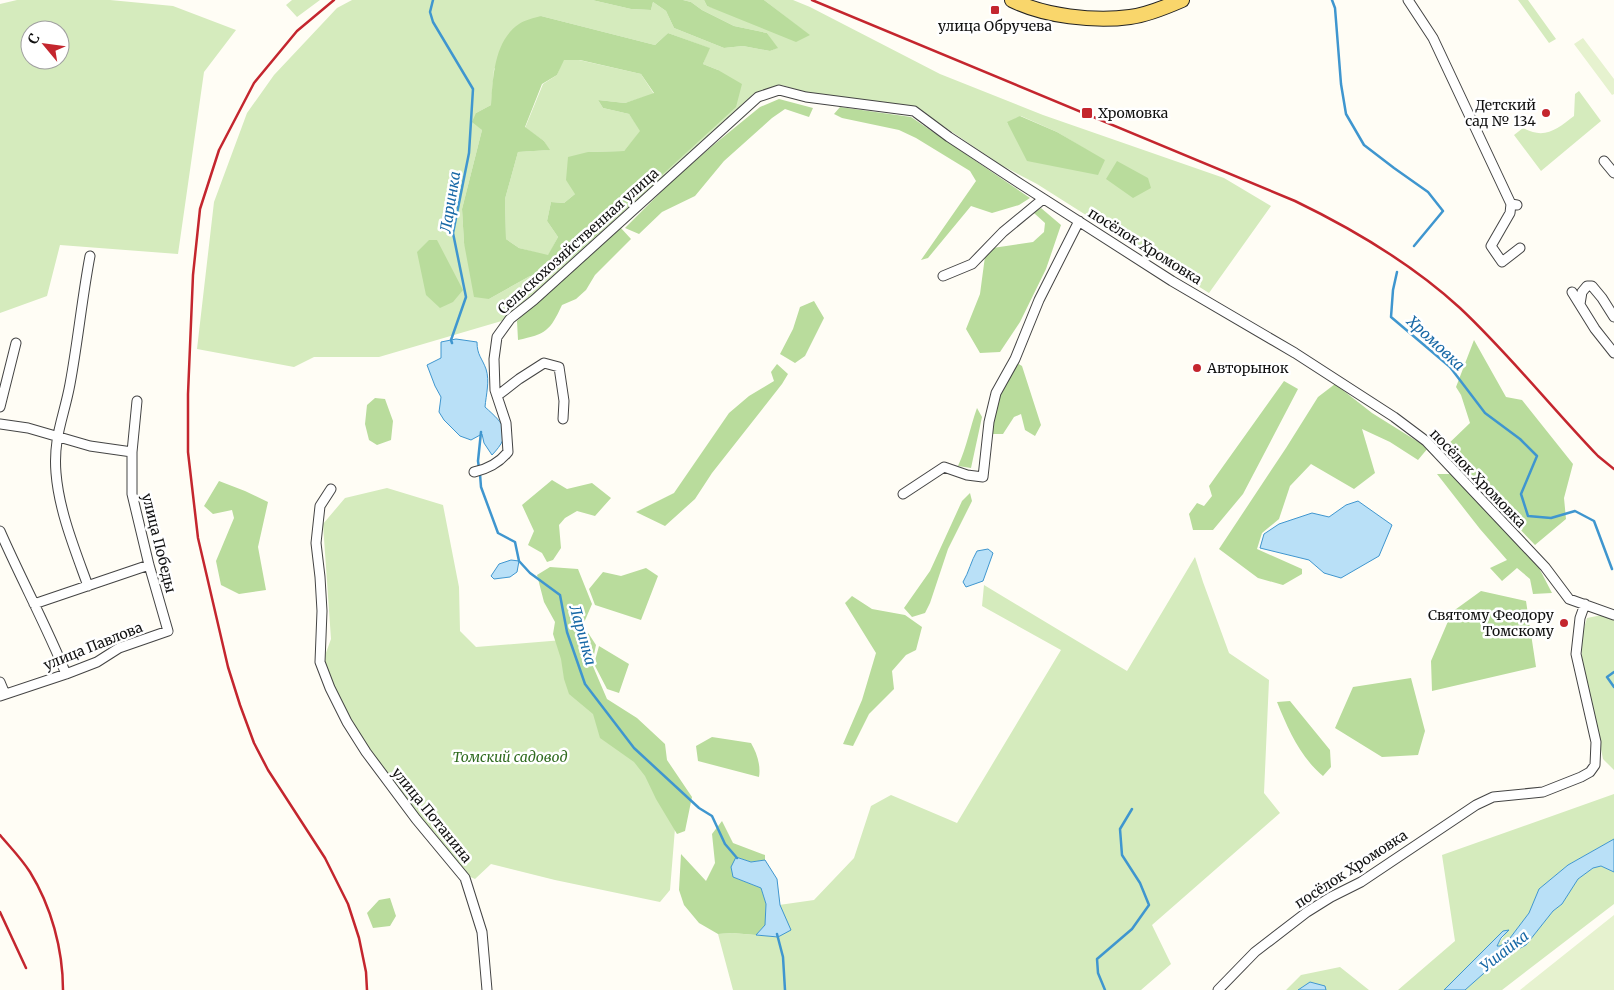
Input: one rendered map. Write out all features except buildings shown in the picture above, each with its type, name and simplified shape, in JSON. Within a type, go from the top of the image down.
[{"type":"main road","points":[[1012,0],[1025,6],[1055,13],[1104,18],[1130,17],[1182,0]]},
{"type":"street","points":[[1408,0],[1433,38],[1514,205],[1490,246],[1502,262],[1520,248]]},
{"type":"street","name":"посёлок Хромовка","points":[[779,90],[806,97],[914,111],[949,137],[1043,199],[1079,220],[1172,281],[1302,358],[1407,426],[1426,441],[1545,567],[1569,599],[1585,604],[1580,618],[1576,654],[1596,742],[1595,765],[1590,772],[1543,792],[1493,797],[1476,805],[1361,882],[1331,897],[1308,912],[1255,952],[1218,990]]},
{"type":"street","name":"Сельскохозяйственная улица","points":[[474,472],[484,470],[501,460],[508,452],[506,423],[495,390],[494,359],[497,337],[510,319],[534,300],[758,98],[779,90]]},
{"type":"street","points":[[1604,160],[1614,173]]},
{"type":"street","points":[[944,276],[972,264],[1003,232],[1043,199]]},
{"type":"street","points":[[903,494],[944,467],[967,475],[983,477],[989,422],[996,393],[1015,359],[1039,300],[1079,220]]},
{"type":"street","points":[[88,586],[62,505],[56,474],[56,437],[70,386],[90,256]]},
{"type":"street","points":[[1580,304],[1582,292],[1587,286],[1592,286],[1614,317]]},
{"type":"street","points":[[1572,292],[1614,353]]},
{"type":"street","points":[[0,407],[16,343]]},
{"type":"street","points":[[497,396],[544,363],[560,367],[564,401],[563,419]]},
{"type":"street","name":"улица Победы","points":[[137,401],[132,452],[132,494],[149,565],[168,631]]},
{"type":"street","points":[[0,424],[28,428],[90,446],[132,452]]},
{"type":"street","name":"улица Потанина","points":[[331,489],[320,506],[316,543],[322,611],[320,662],[330,688],[347,722],[385,779],[465,878],[482,932],[487,990]]},
{"type":"street","points":[[0,531],[52,640],[66,674]]},
{"type":"street","points":[[34,604],[149,565]]},
{"type":"street","points":[[1585,604],[1614,615]]},
{"type":"street","name":"улица Павлова","points":[[3,695],[97,662],[120,648],[168,631]]},
{"type":"street","points":[[0,682],[3,695]]},
{"type":"green space","points":[[17,0],[110,0],[173,6],[236,30],[204,72],[178,254],[60,245],[47,296],[0,313],[0,4]]},
{"type":"green space","points":[[292,0],[320,0],[297,17],[286,5]]},
{"type":"green space","points":[[352,0],[592,0],[631,9],[651,10],[653,2],[666,11],[674,28],[724,48],[743,46],[770,51],[777,48],[767,33],[734,26],[702,10],[691,2],[683,0],[704,0],[707,6],[809,35],[764,0],[793,0],[940,74],[1043,115],[1224,178],[1271,206],[1209,293],[1037,184],[1001,165],[915,107],[811,94],[782,85],[759,92],[505,320],[379,357],[314,357],[294,367],[197,349],[214,202],[247,113],[274,75],[337,8]],"holes":[[[541,16],[655,45],[668,33],[709,48],[703,64],[718,70],[649,185],[576,254],[545,280],[530,276],[489,299],[464,243],[462,209],[482,130],[476,113],[491,105],[494,69]],[[1021,116],[1057,132],[1105,161],[1007,123]]]},
{"type":"green space","points":[[592,0],[683,0],[691,2],[702,10],[734,26],[767,33],[778,48],[770,51],[743,46],[724,48],[674,28],[666,11],[653,2],[651,10],[631,9]]},
{"type":"green space","points":[[704,0],[764,0],[810,35],[796,42],[707,6]]},
{"type":"green space","points":[[1518,0],[1528,0],[1556,39],[1549,43]]},
{"type":"green space","points":[[541,16],[655,45],[668,33],[710,48],[703,64],[718,70],[742,84],[736,107],[576,254],[545,280],[530,276],[489,299],[474,297],[464,243],[462,209],[482,130],[472,122],[476,113],[491,105],[496,60],[504,40],[519,24]],"holes":[[[564,60],[580,60],[641,74],[654,93],[625,103],[598,100],[603,108],[629,114],[640,131],[624,151],[588,152],[568,157],[566,180],[575,194],[564,203],[551,202],[547,221],[558,237],[548,255],[519,248],[506,239],[505,199],[518,152],[550,150],[544,141],[525,127],[542,84],[557,75]]]},
{"type":"green space","points":[[1583,38],[1614,79],[1614,94],[1612,95],[1574,44]]},
{"type":"green space","points":[[563,60],[579,60],[641,74],[654,94],[625,103],[598,100],[603,108],[629,114],[641,131],[624,151],[588,152],[575,194],[564,203],[551,202],[547,221],[558,237],[548,256],[519,248],[506,239],[505,199],[518,152],[549,150],[544,141],[525,128],[543,84],[557,75]]},
{"type":"green space","points":[[1579,91],[1601,121],[1541,171],[1514,135],[1523,128],[1544,133],[1562,125],[1574,116],[1575,94]]},
{"type":"green space","points":[[779,99],[813,108],[809,117],[785,109],[772,118],[724,161],[695,196],[662,212],[639,234],[625,228],[670,183],[711,147],[760,107]]},
{"type":"green space","points":[[840,107],[911,117],[1030,198],[1019,205],[992,213],[971,206],[928,258],[921,260],[976,181],[970,171],[916,138],[899,130],[842,118],[834,114]]},
{"type":"green space","points":[[1020,116],[1057,132],[1105,160],[1098,175],[1027,161],[1007,122]]},
{"type":"green space","points":[[1117,161],[1148,178],[1151,188],[1133,198],[1106,179]]},
{"type":"green space","points":[[1041,208],[1061,225],[1046,269],[1020,322],[1000,352],[980,353],[966,329],[980,294],[986,249],[1033,242],[1044,232],[1045,223],[1034,213]]},
{"type":"green space","points":[[620,227],[631,239],[595,275],[586,290],[576,299],[562,305],[554,321],[546,330],[535,336],[518,340],[517,321],[524,313]]},
{"type":"green space","points":[[429,240],[437,240],[463,290],[453,302],[440,308],[426,295],[417,252]]},
{"type":"green space","points":[[814,301],[824,318],[805,356],[795,363],[780,354],[793,329],[800,307]]},
{"type":"green space","points":[[1474,340],[1506,397],[1522,400],[1573,464],[1564,498],[1566,519],[1535,545],[1443,449],[1470,423],[1461,395],[1456,387]]},
{"type":"green space","points":[[1017,363],[1022,366],[1041,425],[1035,436],[1025,430],[1021,414],[1014,417],[1003,434],[991,434],[1002,386]]},
{"type":"green space","points":[[777,364],[788,374],[782,384],[712,473],[695,499],[665,526],[636,512],[674,493],[729,413],[749,396],[774,381],[771,372]]},
{"type":"green space","points":[[1284,381],[1298,389],[1243,494],[1213,530],[1193,530],[1189,514],[1197,503],[1204,506],[1212,496],[1209,486]]},
{"type":"green space","points":[[1335,384],[1372,413],[1428,448],[1418,460],[1390,442],[1362,429],[1375,473],[1354,489],[1311,464],[1290,486],[1279,519],[1262,533],[1257,549],[1302,569],[1302,574],[1283,585],[1258,578],[1219,549],[1318,397]]},
{"type":"green space","points":[[375,398],[385,399],[393,421],[391,440],[377,445],[369,440],[365,424],[367,405]]},
{"type":"green space","points":[[977,408],[982,417],[971,468],[958,466],[964,452]]},
{"type":"green space","points":[[1437,474],[1454,474],[1538,566],[1552,593],[1533,594],[1530,579],[1517,568],[1502,581],[1490,568],[1507,560]]},
{"type":"green space","points":[[552,480],[567,489],[592,483],[611,498],[595,516],[577,511],[565,518],[559,525],[561,548],[553,560],[547,562],[542,553],[528,545],[534,531],[522,505]]},
{"type":"green space","points":[[219,481],[268,502],[258,547],[266,590],[239,594],[221,585],[216,561],[234,518],[232,510],[213,514],[204,506]]},
{"type":"green space","name":"Томский садовод","points":[[387,488],[443,505],[459,587],[460,631],[476,647],[563,640],[676,816],[670,890],[660,902],[555,880],[491,864],[475,879],[464,874],[370,751],[345,712],[323,661],[331,639],[323,524],[345,498]]},
{"type":"green space","points":[[970,493],[972,501],[948,549],[930,603],[925,613],[912,617],[904,608],[930,571],[962,501]]},
{"type":"green space","points":[[1195,557],[1229,653],[1269,680],[1264,793],[1280,813],[1152,925],[1171,964],[1141,990],[733,990],[718,934],[732,933],[778,937],[790,930],[779,905],[814,900],[854,858],[871,806],[891,795],[957,823],[1061,650],[982,606],[984,585],[1127,671]]},
{"type":"green space","points":[[550,567],[578,569],[592,604],[583,625],[596,645],[592,664],[607,699],[637,718],[665,744],[667,760],[692,797],[685,831],[677,834],[645,776],[634,762],[600,738],[593,714],[569,694],[553,634],[555,622],[544,602],[537,575]]},
{"type":"green space","points":[[646,568],[658,576],[641,620],[595,605],[589,589],[603,572],[621,576]]},
{"type":"green space","points":[[1481,591],[1526,601],[1536,667],[1432,691],[1431,661],[1452,612]]},
{"type":"green space","points":[[852,596],[872,609],[905,615],[922,627],[916,650],[906,655],[892,671],[894,689],[869,714],[853,746],[843,744],[862,700],[876,653],[845,603]]},
{"type":"green space","points":[[1602,615],[1614,620],[1614,770],[1603,759],[1582,658],[1581,638],[1587,618]]},
{"type":"green space","points":[[599,646],[629,664],[619,693],[607,689],[594,664]]},
{"type":"green space","points":[[1411,678],[1425,731],[1418,755],[1382,757],[1335,728],[1353,687]]},
{"type":"green space","points":[[1290,701],[1330,750],[1331,767],[1323,776],[1301,751],[1290,732],[1277,702]]},
{"type":"green space","points":[[712,737],[751,743],[758,760],[759,777],[698,761],[696,746]]},
{"type":"green space","points":[[1614,794],[1614,839],[1568,865],[1539,889],[1529,913],[1507,942],[1497,946],[1508,930],[1503,932],[1444,990],[1398,990],[1455,941],[1442,855]]},
{"type":"green space","points":[[722,821],[733,843],[765,855],[765,860],[751,862],[736,857],[733,877],[761,888],[766,904],[765,925],[756,935],[718,934],[699,923],[684,905],[679,890],[681,854],[706,881],[715,863],[712,834]]},
{"type":"green space","points":[[1601,866],[1614,872],[1614,904],[1502,990],[1465,990],[1501,958],[1526,945],[1553,911],[1562,904],[1578,879],[1593,868]]},
{"type":"green space","points":[[390,898],[396,916],[390,926],[373,928],[367,913],[379,900]]},
{"type":"green space","points":[[1614,915],[1614,990],[1520,990]]},
{"type":"green space","points":[[1340,967],[1369,990],[1326,990],[1325,986],[1305,985],[1298,990],[1286,990],[1301,975]]},
{"type":"water","points":[[456,339],[477,342],[479,353],[486,369],[488,383],[485,407],[502,424],[504,429],[503,441],[492,455],[484,443],[482,434],[471,440],[460,436],[444,420],[439,412],[441,397],[427,365],[441,358],[441,342]]},
{"type":"water","points":[[1358,501],[1392,525],[1379,556],[1341,578],[1324,573],[1309,560],[1260,548],[1264,534],[1279,524],[1312,513],[1329,517],[1346,505]]},
{"type":"water","points":[[988,549],[993,553],[983,581],[966,587],[963,582],[977,551]]},
{"type":"water","points":[[511,560],[519,561],[517,572],[510,577],[494,579],[491,576],[499,564]]},
{"type":"water","name":"Ушайка","points":[[1614,839],[1614,872],[1601,866],[1593,868],[1578,879],[1562,904],[1553,911],[1526,945],[1501,958],[1465,990],[1444,990],[1503,931],[1509,930],[1501,938],[1497,946],[1507,942],[1529,913],[1539,889],[1568,865]]},
{"type":"water","points":[[736,857],[751,862],[765,860],[777,879],[780,905],[791,930],[778,937],[756,935],[765,925],[766,904],[761,888],[733,877],[731,867]]},
{"type":"water","points":[[1310,982],[1325,986],[1326,990],[1298,990]]},
{"type":"waterway","name":"Ларинка","points":[[433,0],[430,12],[433,22],[473,89],[469,153],[453,233],[466,297],[451,340],[452,343]]},
{"type":"waterway","name":"Хромовка","points":[[1332,0],[1335,8],[1341,84],[1346,114],[1364,145],[1428,192],[1443,211],[1414,246]]},
{"type":"waterway","name":"Хромовка","points":[[1397,272],[1393,290],[1391,317],[1450,367],[1485,413],[1520,439],[1537,456],[1521,494],[1528,516],[1551,518],[1575,511],[1594,521],[1612,569]]},
{"type":"waterway","name":"Ларинка","points":[[479,468],[481,432]]},
{"type":"waterway","name":"Ларинка","points":[[480,474],[481,487],[498,533],[515,542],[519,561],[530,573],[560,595],[567,632],[585,684],[634,748],[699,808],[712,816],[725,844],[737,858]]},
{"type":"waterway","name":"Хромовка","points":[[1614,672],[1607,677],[1614,687]]},
{"type":"waterway","points":[[1105,990],[1098,973],[1097,959],[1132,929],[1149,905],[1140,883],[1122,855],[1120,829],[1132,809]]},
{"type":"waterway","name":"Ларинка","points":[[777,934],[783,957],[785,990]]},
{"type":"railway","points":[[334,0],[297,31],[254,83],[219,150],[200,209],[193,275],[188,394],[188,452],[198,538],[228,667],[240,705],[254,743],[268,770],[325,858],[348,904],[359,938],[366,972],[367,990]]},
{"type":"railway","points":[[812,0],[1295,201],[1382,248],[1422,276],[1460,308],[1496,344],[1598,456],[1614,469]]},
{"type":"railway","points":[[0,835],[27,867],[50,913],[61,959],[63,990]]},
{"type":"railway","points":[[0,912],[26,968]]},
{"type":"place","name":"улица Обручева","points":[[995,10]]},
{"type":"place","name":"Хромовка","points":[[1087,113]]},
{"type":"place","name":"Детский сад № 134","points":[[1546,113]]},
{"type":"place","name":"Авторынок","points":[[1197,368]]},
{"type":"place","name":"Святому Феодору Томскому","points":[[1564,623]]}]
